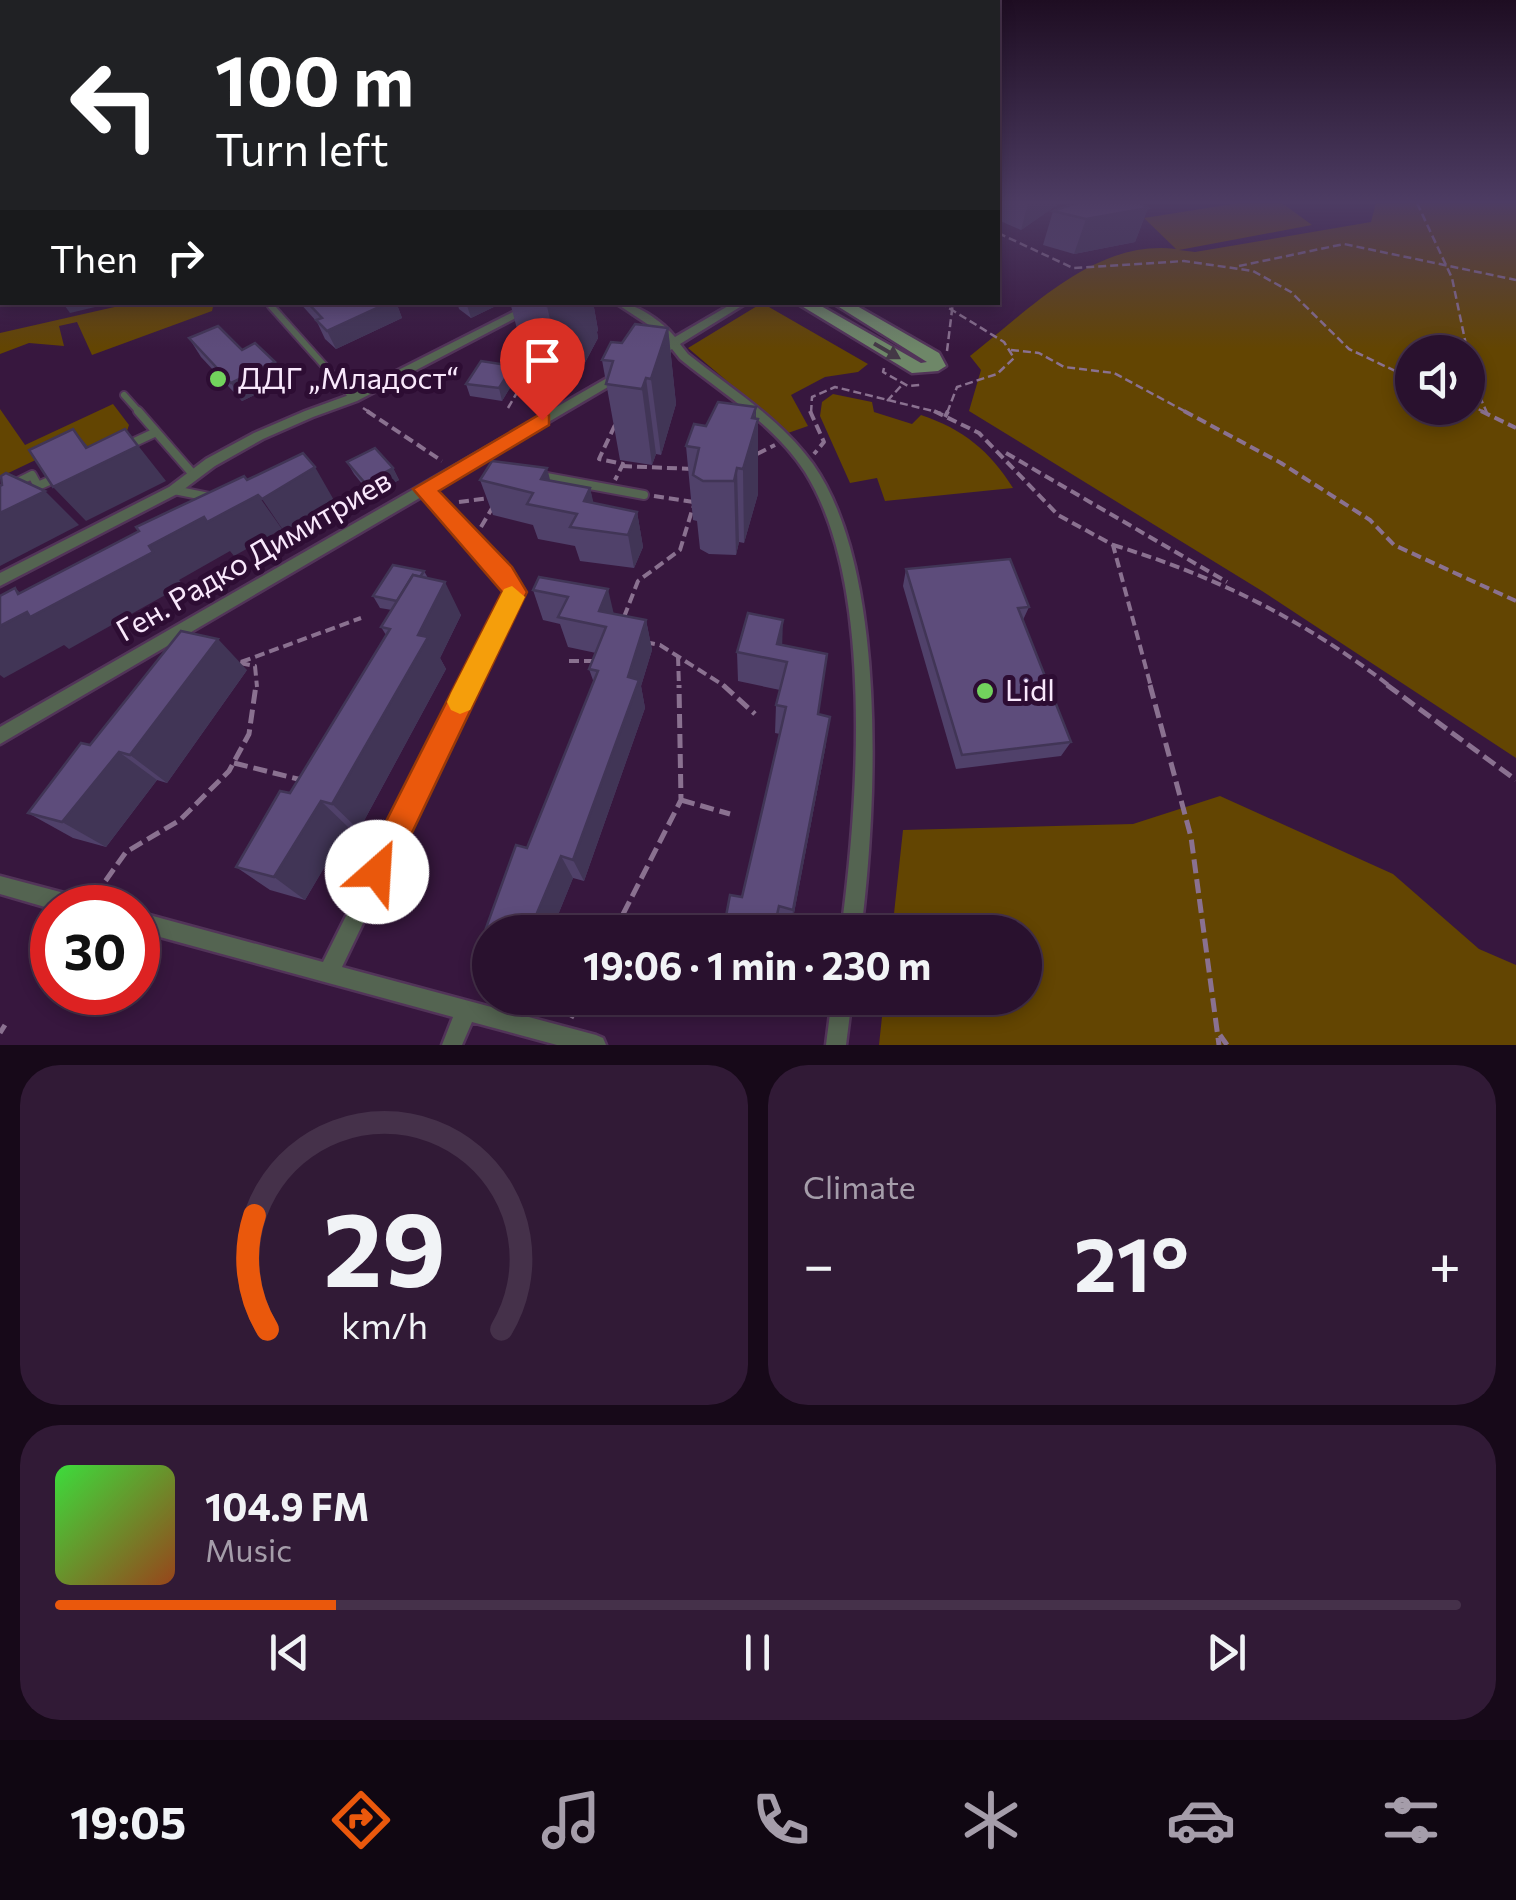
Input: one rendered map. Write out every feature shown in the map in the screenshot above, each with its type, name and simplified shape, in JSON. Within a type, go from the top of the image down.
[{"type":"main road","points":[[807,305],[918,369],[938,366],[936,358],[843,305]]},
{"type":"street","points":[[0,580],[174,490],[192,472],[324,406],[353,398],[532,305]]},
{"type":"street","points":[[624,305],[667,333],[673,344],[784,441],[800,458],[832,510],[844,554],[864,696],[862,854],[854,915]]},
{"type":"street","name":"Ген. Радко Димитриев","points":[[0,736],[424,489],[477,464],[739,305]]},
{"type":"street","points":[[328,974],[515,592],[424,489]]},
{"type":"street","points":[[0,885],[30,893]]},
{"type":"street","points":[[160,928],[596,1045]]},
{"type":"street","points":[[452,1045],[466,1010]]},
{"type":"street","points":[[836,1045],[840,1015]]},
{"type":"lane","points":[[271,306],[353,398]]},
{"type":"lane","points":[[124,395],[192,472]]},
{"type":"lane","points":[[121,448],[154,433]]},
{"type":"lane","points":[[0,491],[32,475],[38,486],[71,471]]},
{"type":"lane","points":[[533,474],[644,495]]},
{"type":"lane","points":[[174,490],[216,498]]},
{"type":"path","points":[[1038,252],[1072,268],[1184,260],[1229,266],[1275,280],[1332,336],[1368,360],[1395,372]]},
{"type":"path","points":[[1229,266],[1279,264],[1304,252]]},
{"type":"path","points":[[1369,252],[1516,280]]},
{"type":"path","points":[[1440,252],[1460,308],[1474,383],[1487,414],[1516,428]]},
{"type":"path","points":[[944,305],[1011,350],[1040,353],[1064,367],[1114,374],[1281,463],[1370,520],[1394,545],[1516,600]]},
{"type":"path","points":[[948,351],[952,305]]},
{"type":"path","points":[[945,417],[957,387],[1009,366],[1011,350]]},
{"type":"path","points":[[508,408],[536,360]]},
{"type":"path","points":[[886,364],[883,372],[904,384],[920,385]]},
{"type":"path","points":[[887,401],[888,394],[904,384]]},
{"type":"path","points":[[800,458],[817,452],[824,442],[809,408],[812,397],[835,387],[964,423],[1001,450],[1326,639],[1418,712],[1516,780]]},
{"type":"path","points":[[353,398],[370,416],[448,464],[477,464]]},
{"type":"path","points":[[623,409],[599,459],[622,466],[705,471]]},
{"type":"path","points":[[752,456],[784,441]]},
{"type":"path","points":[[1001,450],[1045,502],[1079,530],[1240,590]]},
{"type":"path","points":[[611,489],[622,466]]},
{"type":"path","points":[[621,624],[638,581],[680,550],[700,486]]},
{"type":"path","points":[[644,495],[695,502]]},
{"type":"path","points":[[439,505],[498,496],[473,540]]},
{"type":"path","points":[[1114,546],[1191,837],[1219,1045]]},
{"type":"path","points":[[610,610],[626,613]]},
{"type":"path","points":[[240,663],[361,618]]},
{"type":"path","points":[[631,638],[660,645],[678,656],[739,694],[755,714]]},
{"type":"path","points":[[622,915],[680,800],[678,656]]},
{"type":"path","points":[[102,885],[127,851],[179,821],[221,782],[249,740],[260,700],[255,666],[226,660]]},
{"type":"path","points":[[569,661],[605,662]]},
{"type":"path","points":[[234,763],[302,780]]},
{"type":"path","points":[[680,800],[730,814]]},
{"type":"path","points":[[562,1036],[573,1015]]},
{"type":"path","points":[[0,1033],[5,1025]]},
{"type":"path","points":[[1217,1031],[1227,1045]]},
{"type":"shaded area","points":[[1133,252],[1516,252],[1516,758],[1262,591],[969,411],[981,370],[970,356],[1040,299],[1091,266]]},
{"type":"shaded area","points":[[123,305],[214,305],[212,311],[92,355],[77,322],[59,326],[64,346],[29,343],[0,354],[0,333]]},
{"type":"shaded area","points":[[759,305],[765,305],[868,364],[858,372],[825,377],[791,395],[808,426],[788,433],[688,348]]},
{"type":"shaded area","points":[[833,394],[872,402],[874,412],[912,424],[921,415],[950,427],[985,452],[1013,488],[885,501],[877,478],[850,483],[820,416],[822,402]]},
{"type":"shaded area","points":[[113,404],[129,425],[127,431],[58,465],[48,454],[0,477],[0,409],[25,445]]},
{"type":"shaded area","points":[[1220,796],[1393,874],[1479,949],[1516,965],[1516,1045],[879,1045],[882,1015],[1042,1015],[1042,915],[894,915],[903,830],[1133,824]]},
{"type":"building","points":[[310,305],[383,305],[327,331],[316,320],[322,318]]},
{"type":"building","points":[[635,324],[668,328],[651,379],[646,378],[642,389],[606,384],[613,361],[602,360],[611,342],[622,343]]},
{"type":"building","points":[[218,326],[242,350],[255,343],[275,362],[231,383],[189,338]]},
{"type":"building","points":[[481,361],[513,366],[499,388],[466,384]]},
{"type":"building","points":[[718,402],[756,407],[752,418],[758,419],[743,469],[737,468],[734,481],[703,481],[693,475],[699,448],[686,446],[694,424],[706,426]]},
{"type":"building","points":[[73,429],[86,448],[125,429],[138,446],[53,487],[29,450]]},
{"type":"building","points":[[375,448],[393,468],[365,483],[347,462]]},
{"type":"building","points":[[303,453],[315,467],[262,499],[258,495],[207,522],[204,517],[149,546],[153,552],[30,617],[27,612],[0,626],[0,596],[15,588],[18,594],[139,531],[136,527]]},
{"type":"building","points":[[492,461],[547,468],[541,479],[590,488],[584,501],[637,512],[628,535],[570,527],[577,514],[527,504],[533,493],[480,480]]},
{"type":"building","points":[[6,473],[45,491],[0,513],[1,476]]},
{"type":"building","name":"Lidl","points":[[1010,559],[1029,607],[1018,608],[1071,742],[962,755],[906,569]]},
{"type":"building","points":[[393,565],[424,571],[420,577],[413,575],[397,601],[373,596]]},
{"type":"building","points":[[413,575],[445,582],[418,635],[428,637],[332,804],[321,801],[274,877],[236,867],[280,791],[290,793],[390,629],[381,627]]},
{"type":"building","points":[[539,577],[608,589],[599,611],[646,620],[628,677],[639,680],[573,860],[561,856],[536,915],[491,915],[516,845],[527,848],[598,671],[589,669],[606,627],[558,617],[568,597],[533,590]]},
{"type":"building","points":[[748,613],[783,620],[777,644],[827,654],[818,714],[830,717],[793,910],[779,906],[777,915],[726,915],[730,895],[742,897],[786,707],[776,705],[787,662],[737,652]]},
{"type":"building","points":[[181,631],[218,639],[130,755],[119,752],[62,822],[28,813],[81,743],[90,745]]},
{"type":"slow traffic","points":[[460,702],[512,597]]},
{"type":"place","name":"ДДГ „Младост“","points":[[218,379]]},
{"type":"place","name":"Lidl","points":[[985,691]]},
{"type":"route","points":[[377,872],[515,592],[504,574],[424,489],[542,420]]}]
